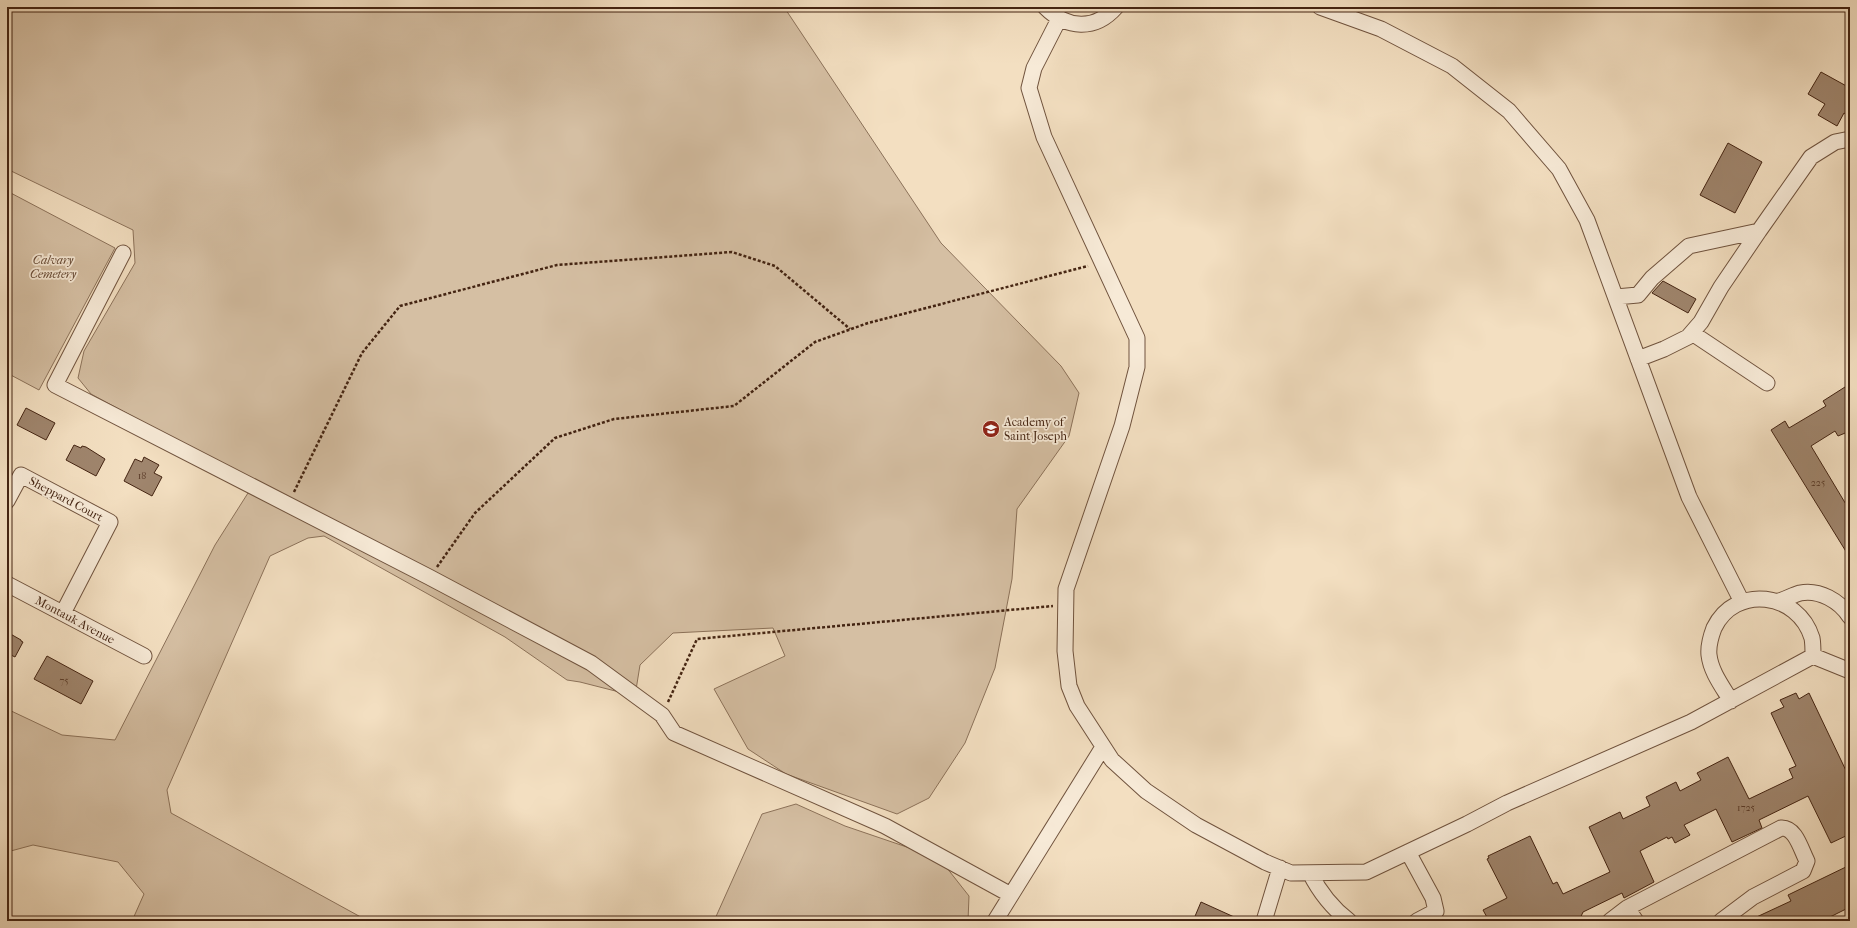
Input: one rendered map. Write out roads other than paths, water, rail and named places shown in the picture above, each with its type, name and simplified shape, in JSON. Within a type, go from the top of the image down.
[{"type":"street","points":[[1045,7],[1059,19],[1076,25],[1093,23],[1109,15],[1116,7]]},
{"type":"street","points":[[1320,7],[1381,29],[1452,66],[1509,111],[1559,169],[1587,220],[1689,497],[1742,602]]},
{"type":"street","points":[[1059,19],[1034,68],[1029,88],[1044,137],[1137,338],[1137,367],[1122,426],[1066,589],[1065,651],[1069,686],[1076,706],[1112,760],[1146,791],[1196,825],[1265,862],[1291,873],[1366,872],[1467,824],[1507,803],[1691,722],[1813,656]]},
{"type":"street","points":[[1638,359],[1664,349],[1688,337],[1701,322],[1721,287],[1811,157],[1835,142],[1850,139]]},
{"type":"street","points":[[1616,297],[1638,295],[1652,278],[1689,246],[1759,231]]},
{"type":"street","points":[[122,253],[55,384],[429,577],[591,664],[662,715],[674,733],[885,826],[1011,895]]},
{"type":"street","points":[[1692,332],[1767,383]]},
{"type":"street","name":"Sheppard Court","points":[[7,501],[21,475],[110,522],[63,614]]},
{"type":"street","name":"Montauk Avenue","points":[[7,584],[144,656]]},
{"type":"street","points":[[1779,601],[1800,593],[1826,595],[1850,617]]},
{"type":"street","points":[[1731,701],[1712,671],[1708,654],[1710,637],[1718,621],[1730,608],[1742,602],[1762,598],[1779,601],[1794,610],[1806,623],[1812,639],[1813,656]]},
{"type":"street","points":[[1813,656],[1850,671]]},
{"type":"street","points":[[995,921],[1103,747]]},
{"type":"street","points":[[1610,921],[1627,908],[1781,828],[1786,828],[1793,832],[1807,861],[1803,872],[1753,896],[1721,921]]},
{"type":"street","points":[[1408,852],[1433,898],[1436,911],[1416,921]]},
{"type":"street","points":[[1264,921],[1280,868]]},
{"type":"street","points":[[1310,873],[1320,893],[1335,910],[1349,921]]},
{"type":"street","points":[[1627,908],[1636,921]]},
{"type":"place","name":"Academy of Saint Joseph","points":[[991,429]]},
{"type":"park label","name":"Calvary Cemetery","points":[[53,267]]}]
